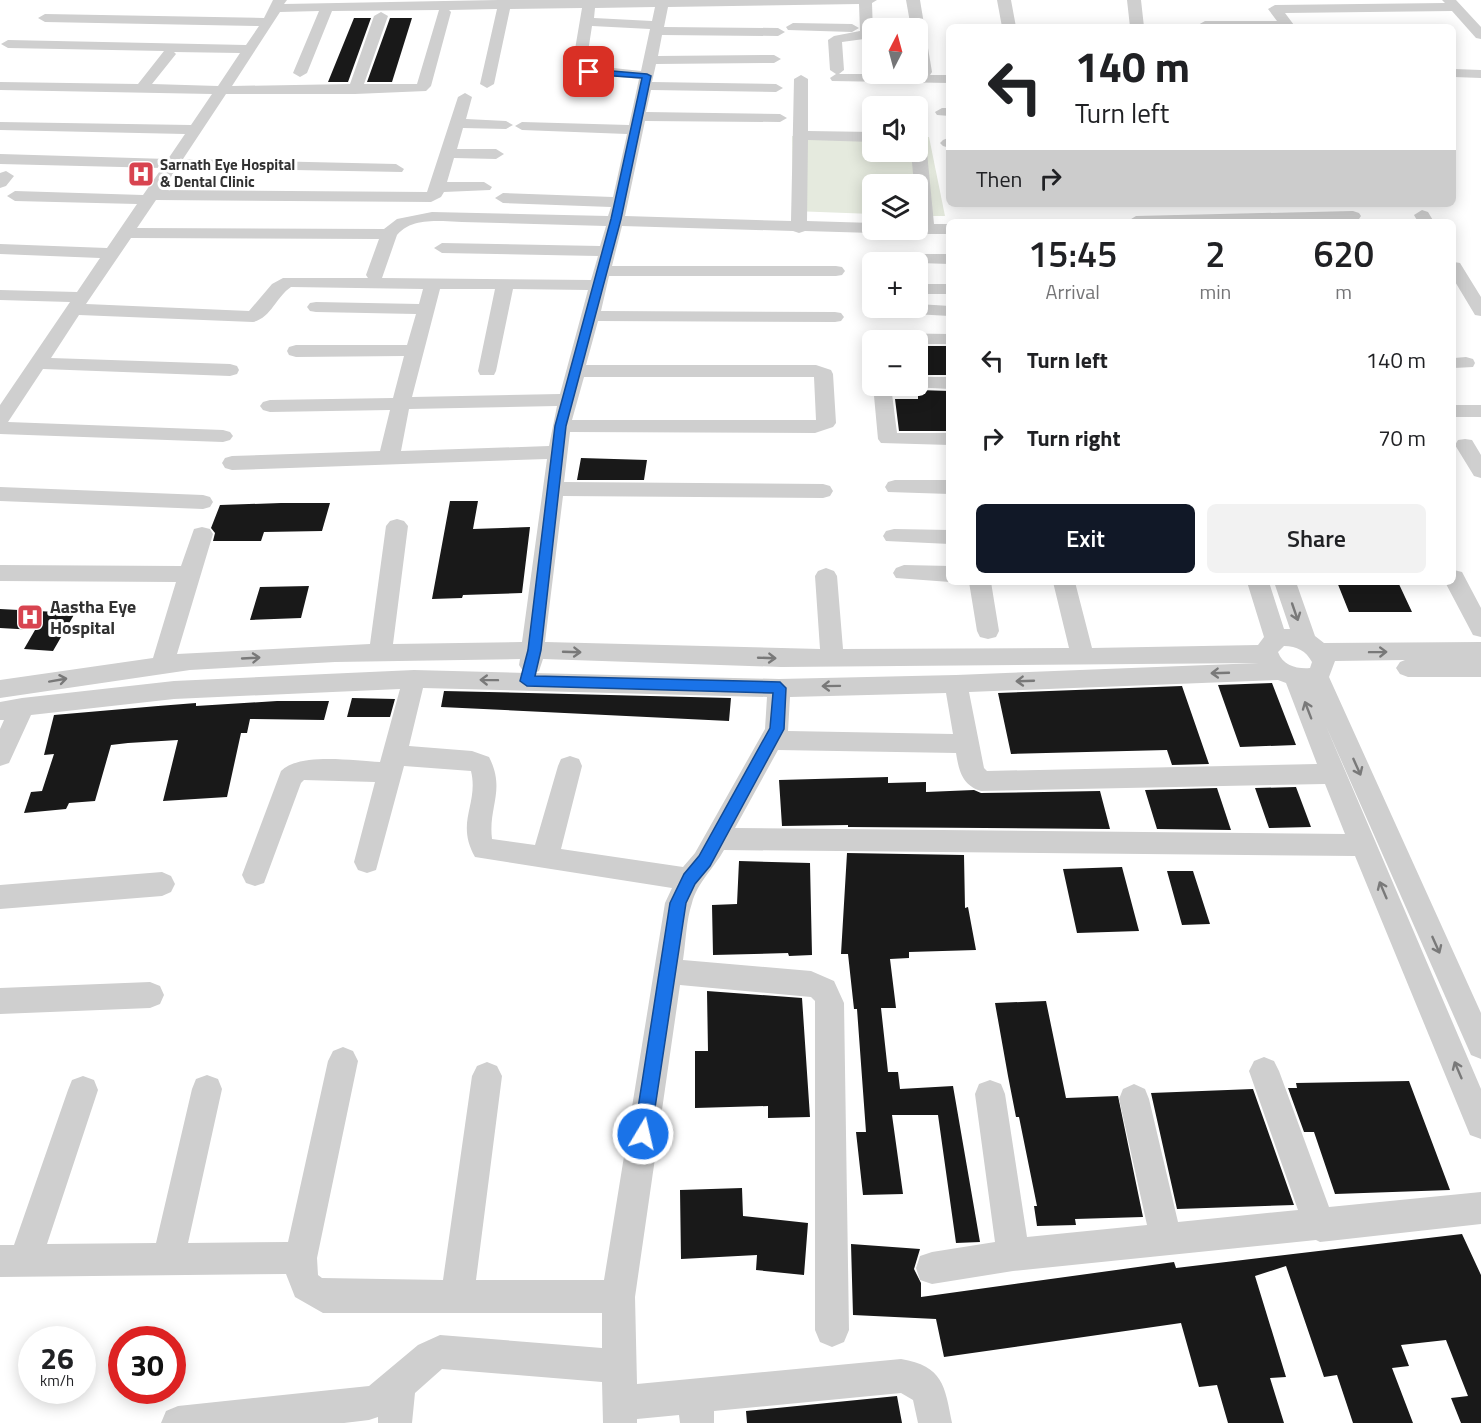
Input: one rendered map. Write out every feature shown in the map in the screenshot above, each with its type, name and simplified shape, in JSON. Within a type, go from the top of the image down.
[{"type":"street","points":[[865,0],[867,33],[862,36],[835,40],[837,74],[946,79]]},
{"type":"street","points":[[45,18],[505,3],[589,5],[870,0]]},
{"type":"street","points":[[913,0],[916,18]]},
{"type":"street","points":[[1004,0],[1008,24]]},
{"type":"street","points":[[1134,0],[1137,24]]},
{"type":"street","points":[[791,2],[793,33],[852,28]]},
{"type":"street","points":[[487,84],[505,3]]},
{"type":"street","points":[[527,681],[534,650],[561,426],[618,210],[657,28],[672,3]]},
{"type":"street","points":[[1286,24],[1275,9],[1452,3],[1473,32]]},
{"type":"street","points":[[589,5],[580,69],[776,88]]},
{"type":"street","points":[[0,86],[221,90],[415,90],[424,86],[447,6]]},
{"type":"street","points":[[300,74],[327,8]]},
{"type":"street","points":[[355,90],[378,8]]},
{"type":"street","points":[[0,419],[274,10]]},
{"type":"street","points":[[586,22],[657,28],[778,32]]},
{"type":"street","points":[[8,44],[249,49]]},
{"type":"street","points":[[142,88],[169,54]]},
{"type":"street","points":[[647,74],[774,59]]},
{"type":"street","points":[[1456,73],[1481,74]]},
{"type":"street","points":[[798,228],[801,79]]},
{"type":"street","points":[[15,196],[431,197],[438,187],[465,97]]},
{"type":"street","points":[[522,126],[780,118]]},
{"type":"street","points":[[458,123],[506,124]]},
{"type":"street","points":[[0,126],[195,130]]},
{"type":"street","points":[[800,135],[862,137]]},
{"type":"street","points":[[448,153],[496,154]]},
{"type":"street","points":[[0,159],[396,169]]},
{"type":"street","points":[[438,187],[484,187]]},
{"type":"street","points":[[503,198],[798,228],[862,228]]},
{"type":"street","points":[[1190,219],[1353,208]]},
{"type":"street","points":[[375,275],[389,234],[394,226],[401,222],[430,217],[618,210]]},
{"type":"street","points":[[928,229],[946,229]]},
{"type":"street","points":[[125,233],[389,234]]},
{"type":"street","points":[[442,248],[608,251]]},
{"type":"street","points":[[0,249],[112,253]]},
{"type":"street","points":[[928,259],[946,259]]},
{"type":"street","points":[[0,295],[246,317],[257,315],[284,283],[505,284],[600,278],[836,271]]},
{"type":"street","points":[[1457,272],[1481,278]]},
{"type":"street","points":[[1457,272],[1481,311]]},
{"type":"street","points":[[389,458],[401,403],[433,284]]},
{"type":"street","points":[[487,371],[505,284]]},
{"type":"street","points":[[928,289],[946,290]]},
{"type":"street","points":[[316,307],[426,309]]},
{"type":"street","points":[[928,310],[946,311]]},
{"type":"street","points":[[590,316],[835,317]]},
{"type":"street","points":[[928,339],[946,339]]},
{"type":"street","points":[[296,351],[415,350]]},
{"type":"street","points":[[38,363],[230,370]]},
{"type":"street","points":[[561,426],[815,427],[826,423],[824,374],[816,371],[576,370]]},
{"type":"street","points":[[928,383],[946,383]]},
{"type":"street","points":[[883,396],[888,439],[946,439]]},
{"type":"street","points":[[270,406],[568,400]]},
{"type":"street","points":[[1456,411],[1481,411]]},
{"type":"street","points":[[0,428],[223,436]]},
{"type":"street","points":[[1465,445],[1481,471]]},
{"type":"street","points":[[232,463],[558,452]]},
{"type":"street","points":[[895,487],[946,487]]},
{"type":"street","points":[[553,489],[823,491]]},
{"type":"street","points":[[0,494],[203,501]]},
{"type":"street","points":[[380,653],[397,526]]},
{"type":"street","points":[[162,665],[202,534]]},
{"type":"street","points":[[894,536],[946,537]]},
{"type":"street","points":[[0,573],[190,574]]},
{"type":"street","points":[[904,573],[946,574]]},
{"type":"street","points":[[826,576],[832,658]]},
{"type":"street","points":[[1456,582],[1481,629]]},
{"type":"street","points":[[980,585],[988,631]]},
{"type":"street","points":[[1065,585],[1083,657]]},
{"type":"street","points":[[1260,585],[1298,660],[1481,1045]]},
{"type":"street","points":[[1286,585],[1298,660],[1333,774],[1481,1124]]},
{"type":"street","points":[[0,690],[190,661],[380,653],[534,650],[832,658],[1083,657],[1298,660],[1481,668]]},
{"type":"street","points":[[0,756],[7,710],[174,690],[414,680],[780,688],[956,684],[1298,660],[1481,651]]},
{"type":"street","points":[[367,862],[414,680]]},
{"type":"street","points":[[956,684],[972,772],[981,781],[1333,774]]},
{"type":"street","points":[[780,688],[777,729],[704,861],[689,879],[678,903],[618,1297],[620,1413],[696,1409],[901,1376],[912,1378],[929,1390],[935,1423]]},
{"type":"street","points":[[771,740],[967,744]]},
{"type":"street","points":[[255,875],[290,778],[295,773],[304,770],[392,764],[472,761],[480,764],[486,775],[480,845],[484,849],[689,879]]},
{"type":"street","points":[[545,858],[570,766]]},
{"type":"street","points":[[716,839],[1364,845]]},
{"type":"street","points":[[0,897],[162,884]]},
{"type":"street","points":[[668,971],[811,984],[821,987],[827,994],[830,1003],[832,1330]]},
{"type":"street","points":[[0,1001],[150,995]]},
{"type":"street","points":[[344,1061],[301,1258],[302,1280],[308,1290],[323,1296],[618,1297]]},
{"type":"street","points":[[1264,1071],[1320,1226]]},
{"type":"street","points":[[457,1296],[487,1076]]},
{"type":"street","points":[[168,1259],[207,1089]]},
{"type":"street","points":[[83,1090],[12,1261],[301,1258]]},
{"type":"street","points":[[990,1094],[1013,1255]]},
{"type":"street","points":[[1134,1099],[1166,1241]]},
{"type":"street","points":[[932,1268],[1013,1255],[1320,1226],[1481,1208]]},
{"type":"street","points":[[178,1423],[246,1420],[369,1403],[384,1398],[398,1389],[426,1357],[440,1352],[619,1366]]},
{"type":"street","points":[[395,1423],[398,1389]]},
{"type":"shaded area","points":[[792,136],[862,137],[862,162],[928,162],[929,137],[945,216],[928,216],[928,174],[862,174],[862,214],[793,211]]},
{"type":"building","points":[[354,18],[371,18],[348,82],[328,82]]},
{"type":"building","points":[[390,18],[412,18],[392,82],[367,82]]},
{"type":"building","points":[[928,346],[946,346],[946,375],[928,375]]},
{"type":"building","points":[[928,390],[946,391],[946,431],[899,431],[895,399],[918,399],[918,396],[928,396]]},
{"type":"building","points":[[581,458],[647,460],[644,480],[577,480]]},
{"type":"building","points":[[450,501],[478,501],[473,529],[530,527],[522,593],[463,595],[462,598],[432,599]]},
{"type":"building","points":[[330,503],[322,531],[264,532],[261,541],[213,541],[215,533],[211,528],[220,505]]},
{"type":"building","points":[[1338,585],[1399,585],[1412,612],[1349,612]]},
{"type":"building","points":[[309,586],[301,618],[250,620],[260,587]]},
{"type":"building","points":[[0,609],[75,613],[53,651],[24,649],[35,630],[0,628]]},
{"type":"building","points":[[1272,683],[1296,745],[1240,747],[1218,685]]},
{"type":"building","points":[[1182,686],[1209,764],[1172,765],[1167,750],[1011,754],[998,693]]},
{"type":"building","points":[[444,691],[731,698],[729,721],[441,707]]},
{"type":"building","points":[[352,698],[395,699],[390,717],[347,717]]},
{"type":"building","points":[[277,701],[329,701],[324,720],[250,719],[247,733],[241,733],[227,797],[163,801],[178,740],[128,743],[111,745],[95,801],[69,803],[66,809],[24,813],[31,792],[42,791],[54,754],[44,755],[54,715],[196,703],[196,706]]},
{"type":"building","points":[[888,777],[888,783],[926,782],[926,792],[1100,791],[1110,829],[782,826],[779,780]]},
{"type":"building","points":[[1296,787],[1311,827],[1269,828],[1255,788]]},
{"type":"building","points":[[1217,788],[1231,830],[1157,829],[1145,790]]},
{"type":"building","points":[[847,853],[964,855],[965,908],[968,907],[976,950],[909,952],[909,958],[890,959],[896,1008],[881,1008],[888,1072],[898,1072],[900,1089],[953,1086],[980,1242],[956,1243],[938,1115],[892,1115],[903,1194],[863,1195],[856,1132],[866,1132],[857,1009],[854,1009],[848,954],[841,954]]},
{"type":"building","points":[[739,861],[810,863],[812,955],[789,956],[788,953],[713,955],[712,905],[737,904]]},
{"type":"building","points":[[1122,867],[1139,931],[1077,933],[1063,869]]},
{"type":"building","points":[[1167,871],[1193,871],[1210,924],[1182,925]]},
{"type":"building","points":[[707,991],[802,998],[810,1117],[768,1118],[768,1106],[695,1108],[695,1051],[708,1051]]},
{"type":"building","points":[[1046,1001],[1066,1098],[1118,1096],[1143,1217],[1075,1219],[1076,1225],[1037,1226],[1034,1206],[1037,1206],[1019,1117],[1016,1117],[995,1003]]},
{"type":"building","points":[[1409,1081],[1450,1190],[1335,1194],[1314,1132],[1304,1132],[1288,1088],[1297,1088],[1296,1083]]},
{"type":"building","points":[[1253,1089],[1294,1205],[1177,1209],[1151,1093]]},
{"type":"building","points":[[742,1188],[743,1216],[808,1223],[804,1275],[756,1270],[757,1255],[681,1259],[680,1190]]},
{"type":"building","points":[[1462,1234],[1481,1275],[1481,1423],[1461,1423],[1451,1398],[1468,1396],[1446,1340],[1401,1345],[1409,1366],[1392,1368],[1413,1423],[1353,1423],[1337,1375],[1324,1377],[1286,1266],[1255,1276],[1286,1377],[1270,1378],[1284,1423],[1228,1423],[1217,1385],[1199,1387],[1181,1323],[944,1357],[936,1319],[853,1315],[851,1244],[920,1249],[914,1269],[921,1283],[921,1297],[1174,1262],[1176,1268]]},
{"type":"building","points":[[897,1396],[902,1423],[747,1423],[746,1411]]},
{"type":"place","name":"Sarnath Eye Hospital & Dental Clinic","points":[[141,174]]},
{"type":"place","name":"Aastha Eye Hospital","points":[[30,617]]},
{"type":"route","points":[[589,72],[647,76],[616,219],[561,426],[534,650],[527,681],[780,688],[777,729],[704,861],[689,879],[678,903],[643,1134]]}]
